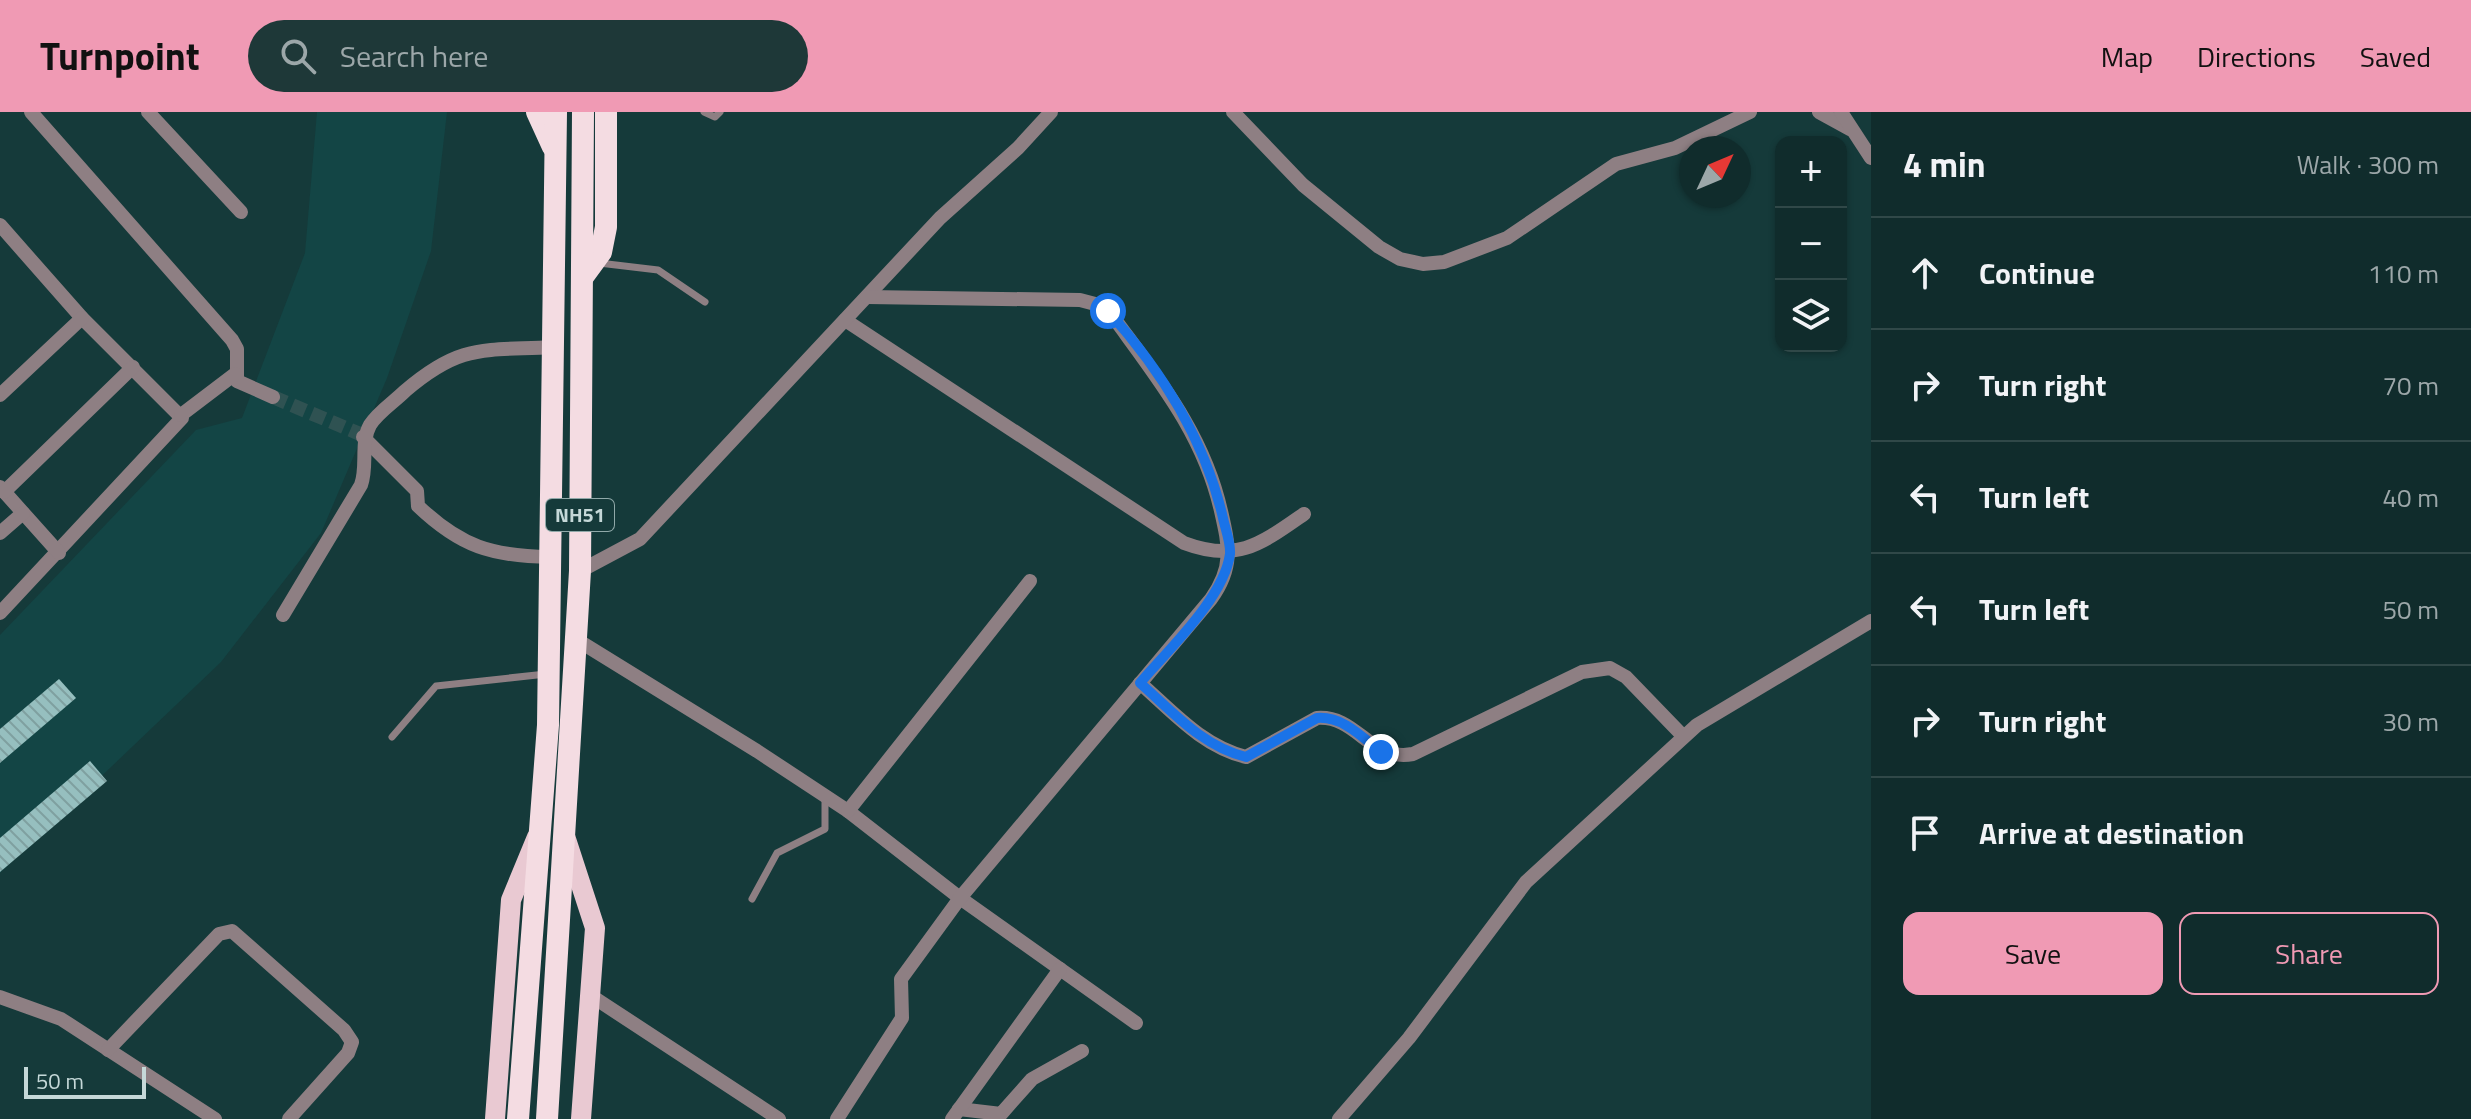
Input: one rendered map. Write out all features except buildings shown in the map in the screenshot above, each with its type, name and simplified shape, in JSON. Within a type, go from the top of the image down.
[{"type":"highway","points":[[537,112],[555,152]]},
{"type":"highway","name":"NH51","points":[[518,1119],[540,830],[548,674],[556,112]]},
{"type":"highway","name":"NH51","points":[[547,1119],[580,571],[587,270],[583,112]]},
{"type":"highway","points":[[587,270],[601,252],[606,227],[606,112]]},
{"type":"main road","points":[[495,1119],[511,900],[540,830]]},
{"type":"main road","points":[[564,833],[595,928],[581,1119]]},
{"type":"street","points":[[31,112],[232,340],[237,349],[235,374],[244,386],[273,397]]},
{"type":"street","points":[[148,112],[241,212]]},
{"type":"street","points":[[580,571],[640,539],[940,218],[1018,148],[1051,112]]},
{"type":"street","points":[[1233,112],[1303,185],[1367,237],[1390,254],[1423,264],[1444,262],[1507,238],[1616,164],[1675,148],[1750,112]]},
{"type":"street","points":[[1819,112],[1851,129]]},
{"type":"street","points":[[1841,112],[1871,158]]},
{"type":"street","points":[[0,225],[82,318],[181,415]]},
{"type":"street","points":[[837,1119],[902,1018],[901,979],[960,898],[1215,593],[1230,552],[1214,479],[1192,428],[1114,318],[1099,305],[1080,300],[867,297]]},
{"type":"street","points":[[0,395],[82,318]]},
{"type":"street","points":[[845,320],[1170,536],[1198,548],[1230,552],[1262,542],[1304,514]]},
{"type":"street","points":[[283,615],[361,485],[367,469],[362,436],[380,414],[432,368],[456,355],[553,347]]},
{"type":"street","points":[[59,553],[2,490],[133,367]]},
{"type":"street","points":[[0,613],[180,424],[181,415],[235,374]]},
{"type":"street","points":[[362,436],[417,491],[418,506],[447,530],[497,555],[550,557]]},
{"type":"street","points":[[0,533],[23,513]]},
{"type":"street","points":[[848,811],[1030,581]]},
{"type":"street","points":[[1339,1119],[1412,1034],[1517,892],[1683,736],[1871,621]]},
{"type":"street","points":[[574,638],[848,811],[960,898],[1136,1023]]},
{"type":"street","points":[[1140,683],[1206,741],[1223,751],[1246,757],[1317,718],[1327,717],[1343,722],[1381,752],[1395,757],[1413,754],[1582,672],[1610,668],[1626,677],[1683,736]]},
{"type":"street","points":[[108,1050],[219,934],[232,931],[344,1030],[352,1042],[348,1053],[289,1119]]},
{"type":"street","points":[[956,1114],[1060,969]]},
{"type":"street","points":[[590,995],[779,1119]]},
{"type":"street","points":[[0,997],[42,1009],[215,1119]]},
{"type":"street","points":[[956,1114],[1001,1114],[1036,1076],[1082,1051]]},
{"type":"lane","points":[[704,112],[715,117],[720,112]]},
{"type":"lane","points":[[587,270],[658,270],[705,302]]},
{"type":"lane","points":[[392,737],[436,686],[548,674]]},
{"type":"lane","points":[[752,899],[777,853],[825,829],[825,796]]},
{"type":"shaded area","points":[[317,112],[447,112],[431,251],[387,378],[321,533],[221,662],[0,873],[0,635],[196,430],[242,418],[305,253]]},
{"type":"tunnel","points":[[273,397],[360,434]]},
{"type":"route","points":[[1108,311],[1184,414],[1200,443],[1214,479],[1230,552],[1215,593],[1140,683],[1206,741],[1223,751],[1246,757],[1317,718],[1327,717],[1343,722],[1381,752]]}]
